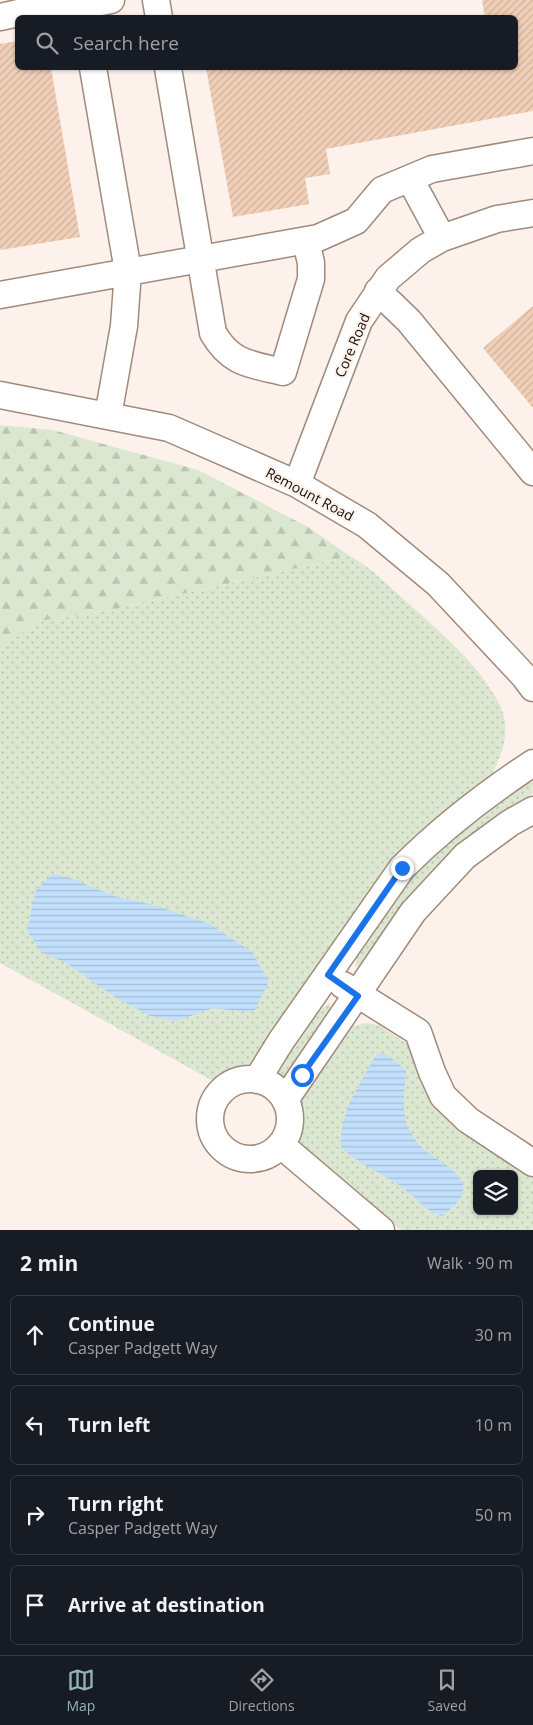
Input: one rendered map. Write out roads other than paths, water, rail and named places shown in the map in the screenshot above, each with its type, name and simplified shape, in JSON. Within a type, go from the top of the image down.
[{"type":"street","points":[[0,17],[47,3],[83,10],[111,0]]},
{"type":"street","points":[[156,0],[158,15]]},
{"type":"street","points":[[93,70],[128,271],[124,326],[108,416]]},
{"type":"street","points":[[168,70],[202,258],[213,334],[222,348],[238,362],[283,372],[311,279],[312,262],[306,241]]},
{"type":"street","points":[[0,295],[318,238],[356,221],[382,190],[432,169],[533,151]]},
{"type":"street","points":[[410,179],[442,238]]},
{"type":"street","name":"Core Road","points":[[297,484],[359,321],[378,292],[401,266],[421,250],[442,238],[497,220],[533,212]]},
{"type":"street","points":[[378,292],[409,321],[533,472]]},
{"type":"street","name":"Remount Road","points":[[0,395],[169,428],[297,484],[367,525],[438,584],[533,688]]},
{"type":"street","points":[[257,1080],[281,1041],[382,896],[408,862],[469,808],[533,763]]},
{"type":"street","points":[[285,1100],[358,996],[413,912],[436,884],[465,856],[488,838],[533,810]]},
{"type":"street","points":[[328,975],[358,996],[418,1032],[432,1072],[443,1096],[468,1120],[533,1163]]},
{"type":"street","points":[[243,1080],[257,1080],[272,1086],[285,1100],[290,1114],[290,1125],[281,1145],[263,1157],[244,1159],[225,1151],[213,1135],[210,1116],[217,1096],[233,1083],[243,1080]]},
{"type":"street","points":[[281,1145],[381,1230]]},
{"type":"water","points":[[53,874],[70,878],[114,896],[157,906],[210,924],[252,952],[269,981],[255,1010],[245,1012],[214,1008],[175,1021],[150,1016],[115,997],[66,963],[41,952],[27,930],[36,890]]},
{"type":"water","points":[[377,1054],[386,1054],[406,1070],[404,1113],[413,1137],[422,1147],[455,1172],[462,1181],[463,1191],[457,1202],[442,1216],[427,1209],[402,1187],[360,1162],[341,1147],[341,1134],[347,1110]]}]
